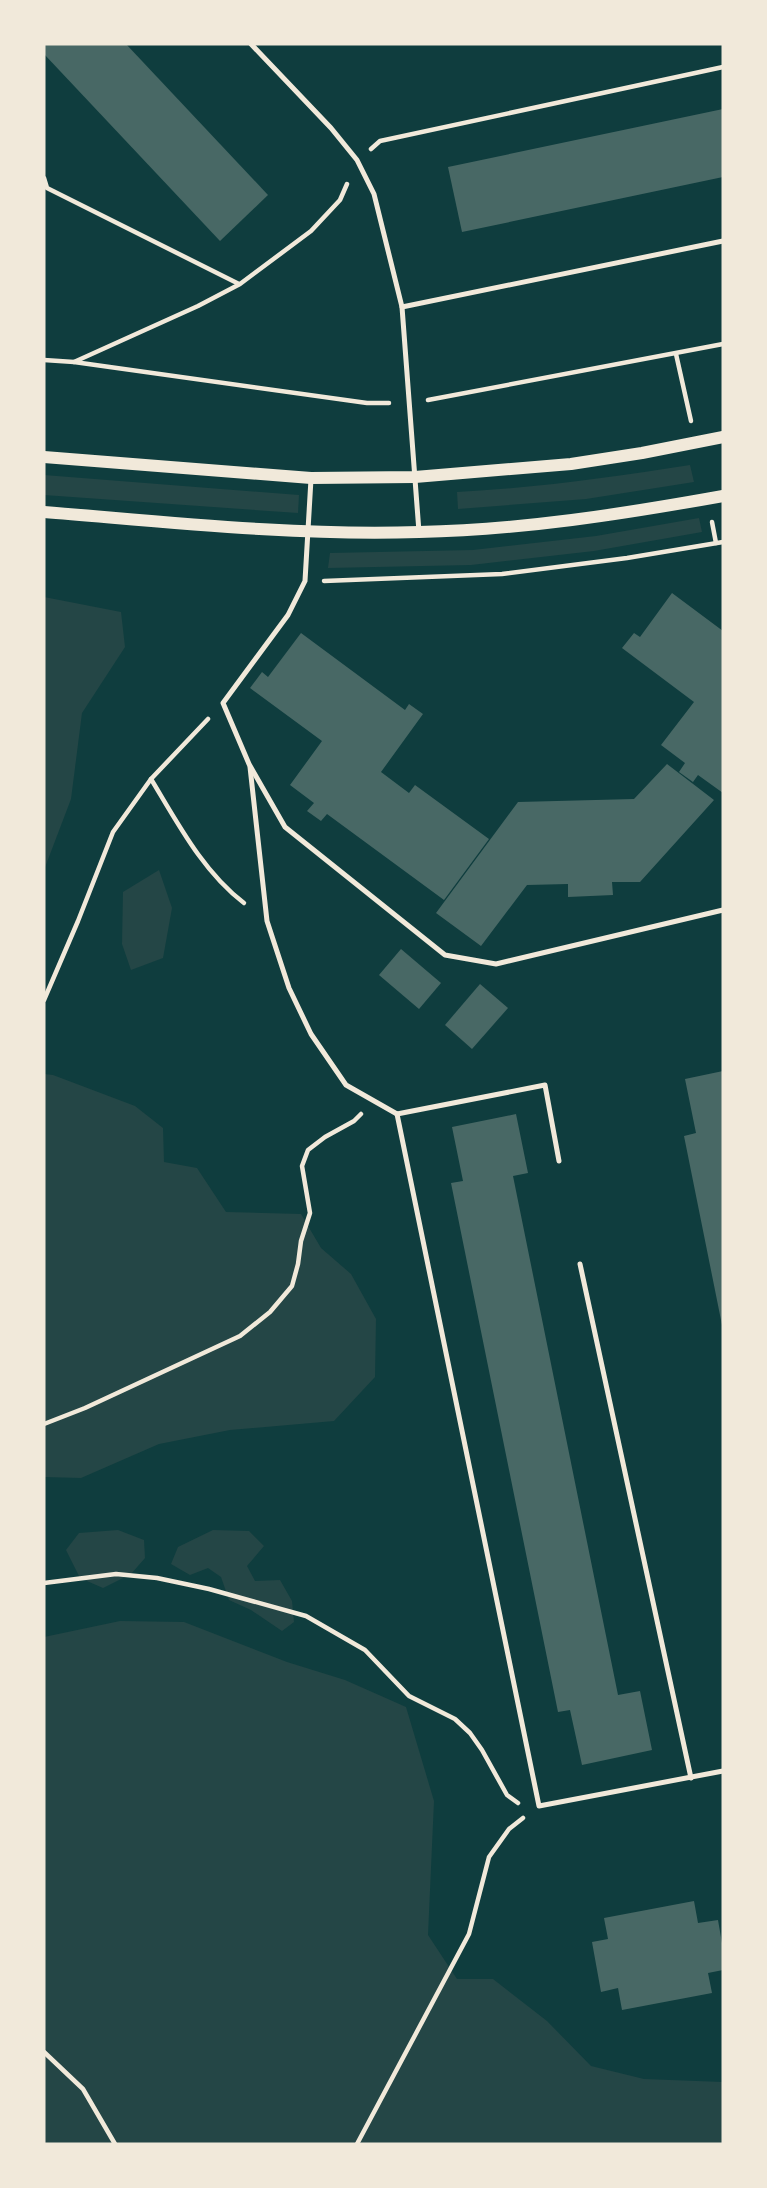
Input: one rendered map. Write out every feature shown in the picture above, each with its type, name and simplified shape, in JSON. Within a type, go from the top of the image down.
[{"type":"street","points":[[44,457],[311,478],[415,477],[571,464],[723,438]]},
{"type":"street","points":[[44,512],[310,532],[419,532],[521,526],[644,511],[723,496]]},
{"type":"lane","points":[[251,44],[331,128],[357,160],[374,194],[402,307],[419,532]]},
{"type":"lane","points":[[402,307],[723,241]]},
{"type":"lane","points":[[311,478],[310,532],[305,581],[288,615],[223,703],[249,764],[285,827],[445,955],[496,964],[723,910]]},
{"type":"lane","points":[[249,764],[267,921],[289,988],[311,1034],[346,1085],[397,1114],[545,1085],[559,1161]]},
{"type":"lane","points":[[397,1114],[539,1806],[723,1771]]},
{"type":"lane","points":[[580,1264],[691,1777]]},
{"type":"path","points":[[74,362],[240,284],[312,231],[340,200],[357,160],[380,141],[723,67]]},
{"type":"path","points":[[44,178],[46,188],[240,284]]},
{"type":"path","points":[[305,581],[502,574],[723,542]]},
{"type":"path","points":[[44,1000],[113,832],[151,779],[223,703]]},
{"type":"path","points":[[151,779],[182,830],[209,867],[236,897],[267,921]]},
{"type":"path","points":[[44,1424],[85,1408],[240,1336],[270,1312],[292,1286],[310,1213],[302,1166],[308,1150],[354,1121],[373,1101]]},
{"type":"path","points":[[44,1584],[116,1574],[157,1578],[209,1589],[306,1616],[365,1650],[409,1696],[455,1719],[470,1733],[482,1750],[507,1795],[516,1803],[539,1806]]},
{"type":"path","points":[[357,2144],[469,1934],[489,1857],[509,1829],[539,1806]]},
{"type":"path","points":[[44,2052],[83,2089],[115,2144]]},
{"type":"shaded area","points":[[690,465],[694,482],[586,499],[458,509],[457,492],[545,485]]},
{"type":"shaded area","points":[[44,475],[299,495],[298,513],[44,495]]},
{"type":"shaded area","points":[[699,518],[702,532],[594,551],[471,565],[328,568],[330,553],[473,550],[596,536]]},
{"type":"shaded area","points":[[44,597],[121,612],[125,647],[82,713],[71,799],[44,870]]},
{"type":"shaded area","points":[[159,870],[172,908],[163,958],[131,970],[122,944],[123,892]]},
{"type":"shaded area","points":[[44,1074],[135,1106],[163,1128],[164,1162],[197,1168],[226,1212],[301,1214],[321,1248],[351,1274],[376,1319],[375,1377],[334,1421],[230,1430],[159,1444],[81,1478],[44,1477]]},
{"type":"shaded area","points":[[118,1530],[144,1540],[145,1558],[131,1574],[103,1588],[80,1578],[66,1550],[79,1533]]},
{"type":"shaded area","points":[[213,1530],[249,1531],[264,1546],[247,1566],[255,1581],[280,1580],[292,1601],[294,1622],[282,1631],[251,1610],[229,1600],[221,1577],[208,1568],[190,1575],[171,1564],[178,1547]]},
{"type":"shaded area","points":[[120,1621],[184,1622],[287,1662],[345,1680],[406,1707],[434,1801],[428,1935],[457,1979],[493,1979],[547,2021],[591,2066],[644,2079],[723,2082],[723,2144],[44,2144],[44,1637]]},
{"type":"building","points":[[44,44],[126,44],[268,195],[220,241],[44,54]]},
{"type":"building","points":[[723,109],[723,177],[462,232],[448,167]]},
{"type":"building","points":[[672,593],[723,631],[723,793],[698,775],[693,782],[679,772],[685,763],[661,745],[694,702],[622,648],[634,633],[640,637]]},
{"type":"building","points":[[301,633],[405,710],[409,704],[423,714],[381,772],[409,793],[415,785],[489,839],[444,900],[327,814],[321,821],[307,811],[314,803],[290,785],[322,741],[250,688],[262,672],[268,677]]},
{"type":"building","points":[[667,764],[714,800],[640,882],[612,882],[613,895],[568,897],[568,884],[527,885],[481,946],[436,913],[518,802],[634,799]]},
{"type":"building","points":[[401,949],[441,983],[419,1009],[379,975]]},
{"type":"building","points":[[480,984],[508,1008],[472,1049],[445,1025]]},
{"type":"building","points":[[723,1071],[722,1325],[684,1136],[696,1133],[685,1079]]},
{"type":"building","points":[[516,1114],[528,1173],[513,1176],[618,1695],[640,1691],[652,1750],[582,1765],[570,1710],[558,1712],[451,1183],[463,1181],[452,1127]]},
{"type":"building","points":[[694,1901],[698,1923],[718,1920],[723,1970],[708,1973],[712,1993],[622,2010],[618,1988],[601,1992],[592,1942],[608,1939],[604,1918]]}]
